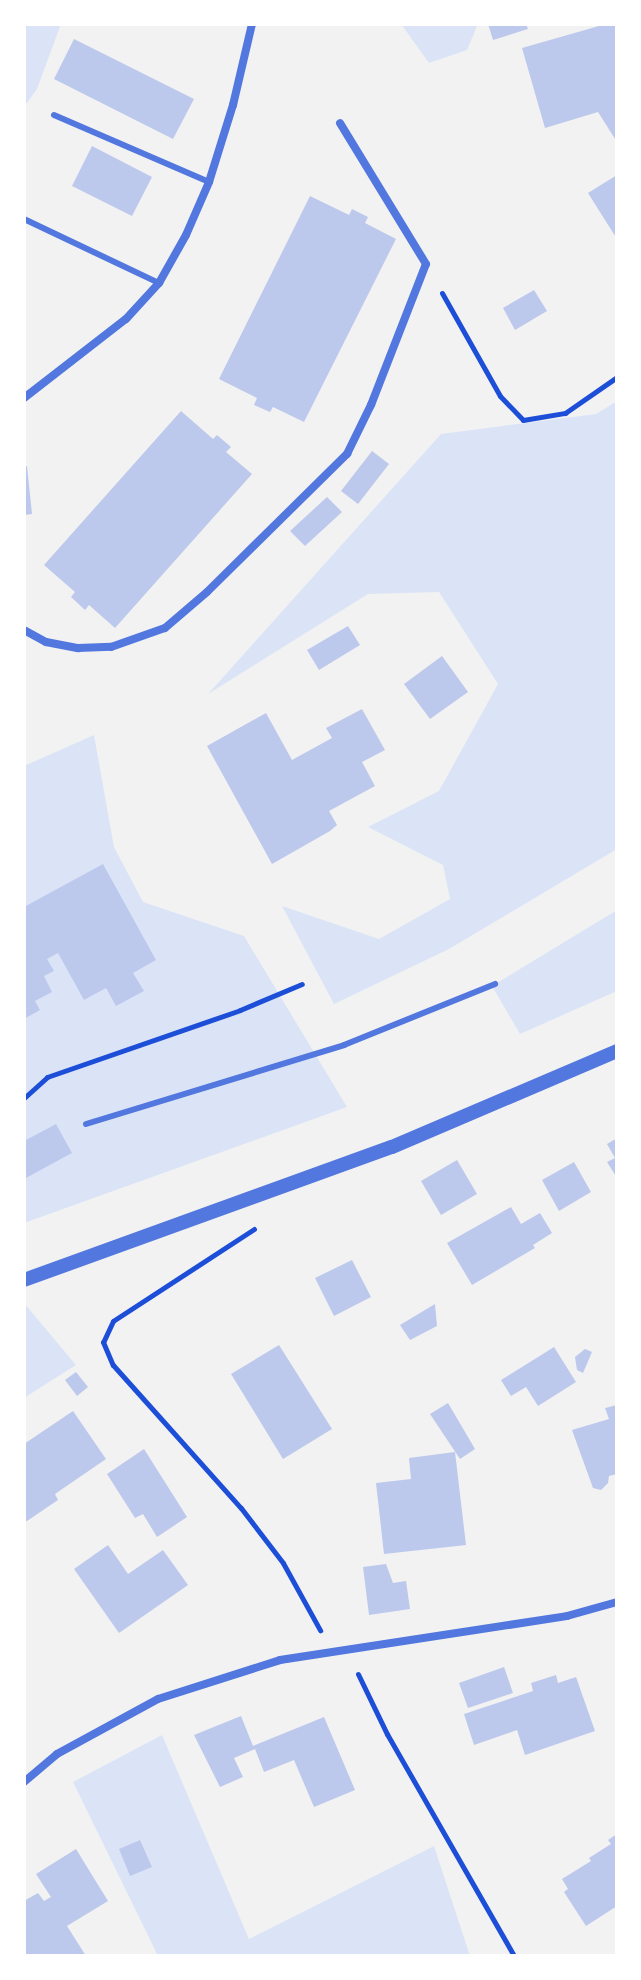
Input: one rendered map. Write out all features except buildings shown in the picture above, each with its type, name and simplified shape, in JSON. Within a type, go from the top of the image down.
[{"type":"street","points":[[24,398],[126,319],[159,283],[209,182],[252,24]]},
{"type":"street","points":[[24,630],[46,642],[78,648],[111,647],[165,628],[207,592],[347,454],[371,405],[426,264],[340,123]]},
{"type":"street","points":[[24,1280],[392,1147],[617,1051]]},
{"type":"street","points":[[24,1782],[57,1754],[158,1699],[280,1660],[567,1616],[617,1602]]},
{"type":"lane","points":[[54,115],[209,182]]},
{"type":"lane","points":[[24,219],[159,283]]},
{"type":"lane","points":[[86,1124],[344,1045],[495,984]]},
{"type":"path","points":[[426,264],[500,396],[523,420],[565,413],[617,377]]},
{"type":"path","points":[[24,1098],[47,1077],[240,1010],[302,984]]},
{"type":"path","points":[[255,1228],[113,1321],[103,1342],[113,1365],[241,1508],[283,1563],[332,1651]]},
{"type":"path","points":[[345,1649],[387,1734],[514,1956]]},
{"type":"shaded area","points":[[24,24],[61,24],[37,89],[24,107]]},
{"type":"shaded area","points":[[401,24],[478,24],[467,50],[429,63]]},
{"type":"shaded area","points":[[617,401],[617,849],[449,949],[334,1004],[282,906],[379,939],[450,899],[443,865],[368,827],[439,791],[498,684],[439,592],[368,594],[208,694],[441,434],[596,414]]},
{"type":"shaded area","points":[[94,735],[114,847],[143,902],[244,936],[347,1107],[24,1223],[24,766]]},
{"type":"shaded area","points":[[617,910],[617,991],[520,1034],[492,986]]},
{"type":"shaded area","points":[[24,1303],[76,1365],[24,1398]]},
{"type":"shaded area","points":[[162,1735],[249,1939],[434,1846],[470,1956],[158,1956],[73,1782]]}]
